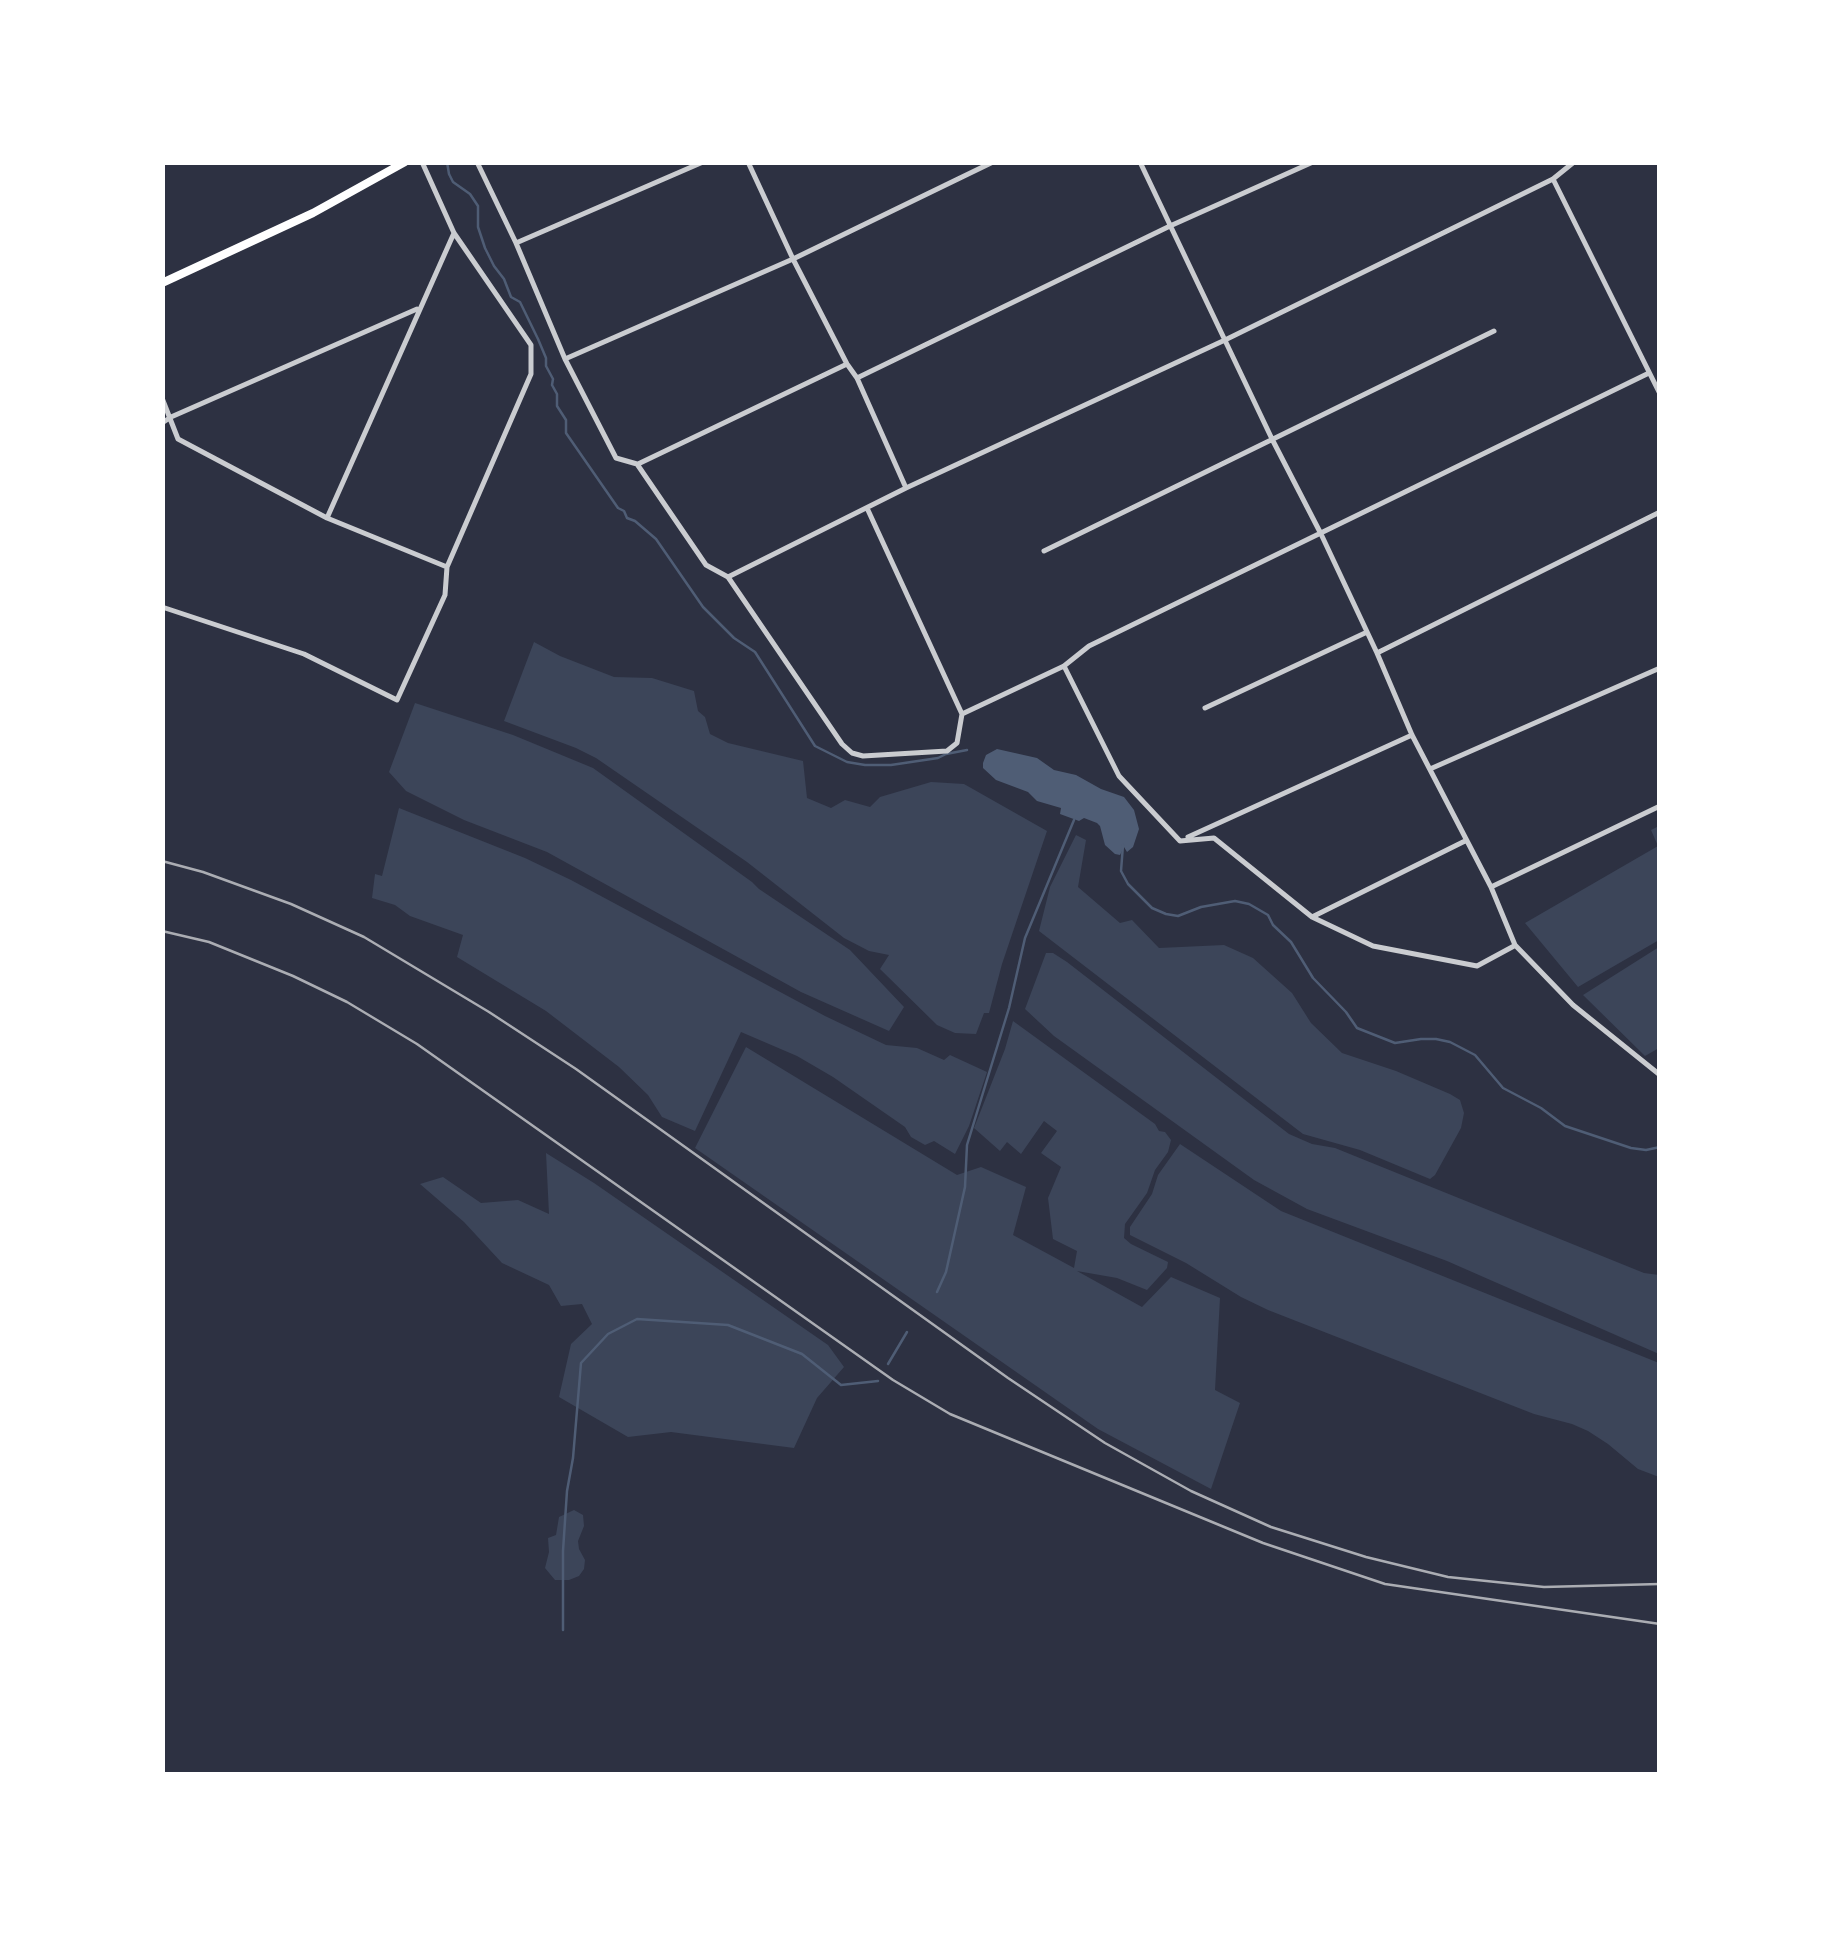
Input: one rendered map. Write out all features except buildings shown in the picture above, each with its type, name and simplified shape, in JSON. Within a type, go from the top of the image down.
[{"type":"main road","points":[[162,283],[313,213],[406,162]]},
{"type":"street","points":[[162,607],[304,654],[397,700],[445,594],[446,568],[531,374],[531,346],[454,233],[422,162]]},
{"type":"street","points":[[477,162],[566,359],[616,458],[636,464],[706,565],[728,577],[842,744],[863,756],[947,750],[957,743],[962,714],[867,508]]},
{"type":"street","points":[[516,243],[703,162]]},
{"type":"street","points":[[748,162],[794,260],[858,378],[906,488]]},
{"type":"street","points":[[566,359],[794,260],[993,162]]},
{"type":"street","points":[[1140,162],[1377,653],[1412,735],[1491,888],[1514,946],[1572,1005],[1660,1076]]},
{"type":"street","points":[[858,378],[1170,226],[1313,162]]},
{"type":"street","points":[[728,577],[1553,179],[1574,162]]},
{"type":"street","points":[[1553,179],[1660,394]]},
{"type":"street","points":[[327,518],[454,233]]},
{"type":"street","points":[[162,423],[420,308]]},
{"type":"street","points":[[1044,551],[1494,331]]},
{"type":"street","points":[[636,464],[847,364]]},
{"type":"street","points":[[962,714],[1064,666],[1089,646],[1649,373]]},
{"type":"street","points":[[162,398],[178,439],[327,518],[446,568]]},
{"type":"street","points":[[1377,653],[1660,512]]},
{"type":"street","points":[[1205,708],[1366,633]]},
{"type":"street","points":[[1064,666],[1119,776],[1180,840],[1214,838],[1312,917],[1373,946],[1478,966],[1514,946]]},
{"type":"street","points":[[1430,769],[1660,668]]},
{"type":"street","points":[[1180,840],[1412,735]]},
{"type":"street","points":[[1491,888],[1660,806]]},
{"type":"street","points":[[1312,917],[1465,841]]},
{"type":"shaded area","points":[[534,642],[614,677],[652,678],[694,691],[698,711],[705,717],[710,734],[728,743],[803,761],[807,798],[831,808],[845,800],[870,807],[880,797],[931,782],[964,784],[1047,831],[989,1013],[984,1013],[976,1034],[955,1033],[937,1025],[880,969],[889,955],[869,951],[844,938],[747,862],[596,758],[504,721]]},
{"type":"shaded area","points":[[415,703],[513,735],[593,768],[850,950],[904,1007],[889,1031],[801,992],[547,852],[464,820],[406,791],[389,772]]},
{"type":"shaded area","points":[[997,749],[1037,758],[1054,770],[1076,775],[1124,797],[1134,810],[1139,829],[1133,847],[1127,852],[1124,847],[1120,855],[1115,854],[1105,845],[1097,823],[1060,814],[1061,808],[1037,801],[1028,792],[996,780],[983,768],[983,763],[986,755]]},
{"type":"shaded area","points":[[399,808],[571,880],[886,1045],[917,1048],[944,1060],[950,1055],[987,1072],[955,1154],[934,1141],[925,1145],[833,1077],[797,1056],[741,1032],[695,1131],[662,1117],[648,1095],[619,1067],[546,1011],[457,957],[463,935],[372,898],[375,874],[382,876]]},
{"type":"shaded area","points":[[1659,826],[1659,940],[1578,987],[1525,923],[1658,846],[1651,830]]},
{"type":"shaded area","points":[[1076,835],[1086,840],[1078,887],[1120,923],[1132,920],[1159,948],[1224,945],[1253,958],[1292,993],[1311,1023],[1342,1053],[1396,1071],[1460,1100],[1464,1113],[1461,1128],[1435,1175],[1430,1179],[1360,1150],[1303,1134],[1039,931],[1050,887]]},
{"type":"shaded area","points":[[1659,947],[1659,1048],[1645,1056],[1583,995]]},
{"type":"shaded area","points":[[1046,953],[1067,962],[1289,1134],[1335,1148],[1644,1273],[1659,1275],[1659,1354],[1447,1261],[1307,1209],[1254,1180],[1054,1036],[1025,1009]]},
{"type":"shaded area","points":[[1013,1021],[1155,1124],[1171,1140],[1147,1193],[1125,1224],[1124,1238],[1168,1262],[1167,1268],[1147,1290],[1117,1278],[1077,1271],[1142,1307],[1171,1277],[1220,1298],[1215,1390],[1240,1403],[1211,1489],[1098,1429],[695,1148],[746,1047],[957,1175],[981,1167],[1026,1187],[1013,1235],[1074,1268],[1077,1251],[1053,1239],[1048,1198],[1061,1167],[1041,1153],[1057,1131],[1044,1121],[1021,1154],[1007,1142],[1000,1151],[974,1128]]},
{"type":"shaded area","points":[[1180,1144],[1281,1211],[1659,1363],[1659,1477],[1638,1469],[1588,1431],[1534,1414],[1268,1310],[1130,1235],[1130,1227],[1152,1194],[1158,1175]]},
{"type":"shaded area","points":[[546,1153],[828,1345],[844,1367],[817,1398],[794,1448],[671,1432],[628,1437],[559,1397],[571,1344],[592,1324],[582,1304],[561,1306],[549,1285],[502,1263],[464,1222],[420,1184],[443,1177],[481,1203],[518,1200],[549,1214]]},
{"type":"shaded area","points":[[574,1510],[583,1515],[584,1526],[578,1541],[584,1569],[569,1580],[555,1580],[545,1568],[548,1538],[556,1535],[559,1517]]},
{"type":"waterway","points":[[447,162],[453,182],[470,194],[478,206],[478,227],[485,248],[511,297],[520,302],[538,339],[553,379],[557,406],[566,420],[566,433],[618,508],[656,539],[703,607],[734,638],[755,652],[815,746],[847,762],[865,765],[891,765],[967,750]]},
{"type":"waterway","points":[[937,1292],[946,1272],[965,1187],[967,1145],[1009,1008],[1025,938],[1074,820]]},
{"type":"waterway","points":[[1123,845],[1121,871],[1152,908],[1178,916],[1235,901],[1268,915],[1291,942],[1313,978],[1357,1028],[1395,1043],[1421,1039],[1450,1042],[1475,1055],[1503,1088],[1565,1126],[1631,1148],[1660,1147]]},
{"type":"waterway","points":[[563,1630],[567,1491],[581,1363],[608,1334],[637,1319],[728,1325],[802,1354],[841,1385],[878,1381]]},
{"type":"waterway","points":[[888,1364],[907,1332]]},
{"type":"railway","points":[[162,861],[291,904],[364,937],[489,1012],[576,1069],[1008,1378],[1105,1443],[1191,1491],[1271,1527],[1366,1557],[1448,1577],[1544,1587],[1660,1584]]},
{"type":"railway","points":[[162,931],[209,942],[293,976],[347,1002],[417,1044],[893,1380],[950,1414],[1263,1543],[1385,1584],[1660,1624]]}]
